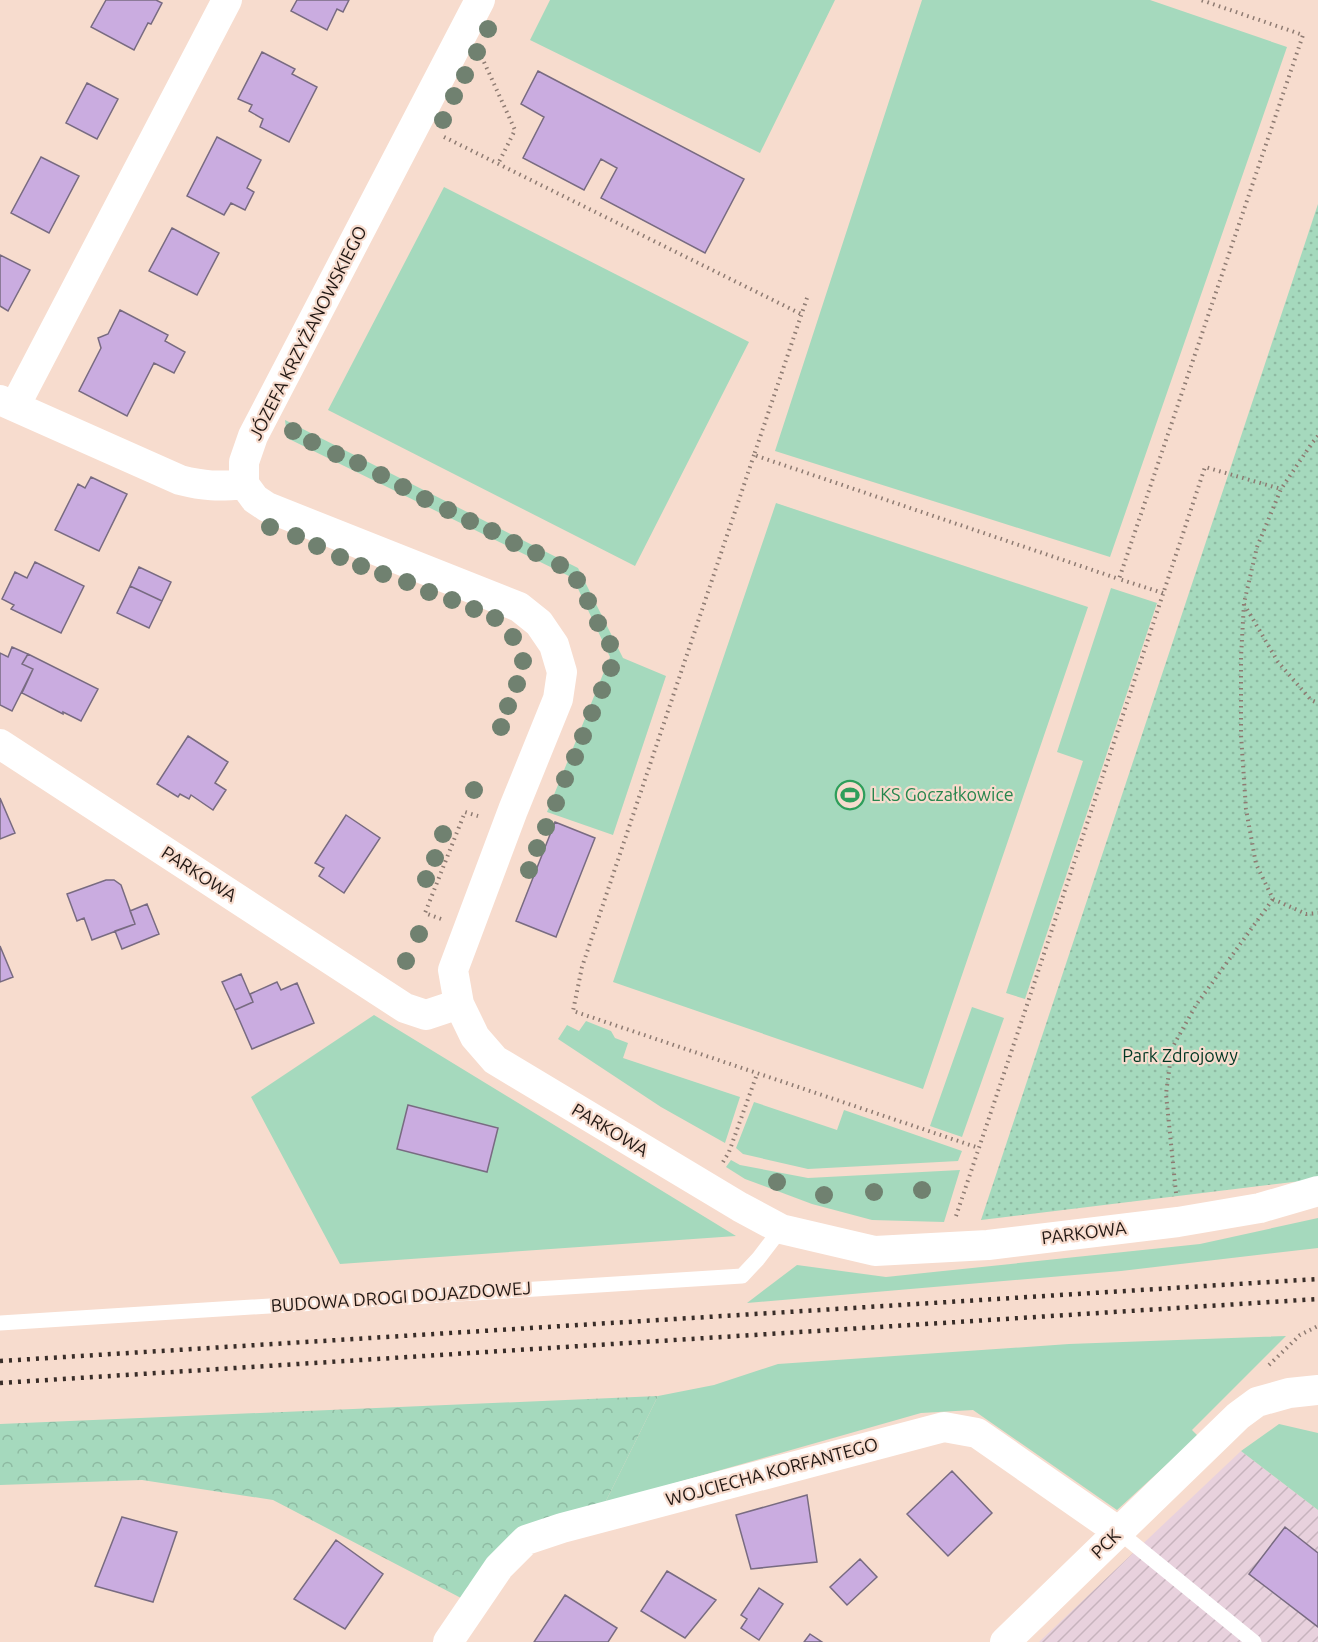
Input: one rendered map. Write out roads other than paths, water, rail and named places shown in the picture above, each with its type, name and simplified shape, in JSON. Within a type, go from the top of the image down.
[{"type":"street","points":[[227,0],[8,403],[180,480],[207,486],[244,484],[255,498],[267,507],[519,607],[539,623],[554,645],[562,672],[558,699],[453,970],[459,1004]]},
{"type":"street","name":"JÓZEFA KRZYŻANOWSKIEGO","points":[[244,484],[244,462],[253,436],[480,0]]},
{"type":"street","name":"PARKOWA","points":[[0,744],[405,1008],[426,1015],[459,1004],[475,1037],[495,1060],[711,1190],[781,1229],[875,1251],[988,1245],[1178,1222],[1260,1208],[1318,1191]]},
{"type":"street","name":"PCK","points":[[1005,1642],[1238,1416],[1257,1402],[1318,1390]]},
{"type":"street","name":"WOJCIECHA KORFANTEGO","points":[[448,1642],[499,1567],[526,1539],[944,1427],[976,1433],[1119,1532]]},
{"type":"lane","name":"BUDOWA DROGI DOJAZDOWEJ","points":[[0,1323],[742,1276],[781,1229]]},
{"type":"lane","points":[[1119,1532],[1254,1642]]},
{"type":"railway","points":[[0,1361],[1318,1279]]},
{"type":"railway","points":[[0,1383],[1318,1299]]},
{"type":"place","name":"LKS Goczałkowice","points":[[850,795]]},
{"type":"park label","name":"Park Zdrojowy","points":[[1180,1056]]}]
